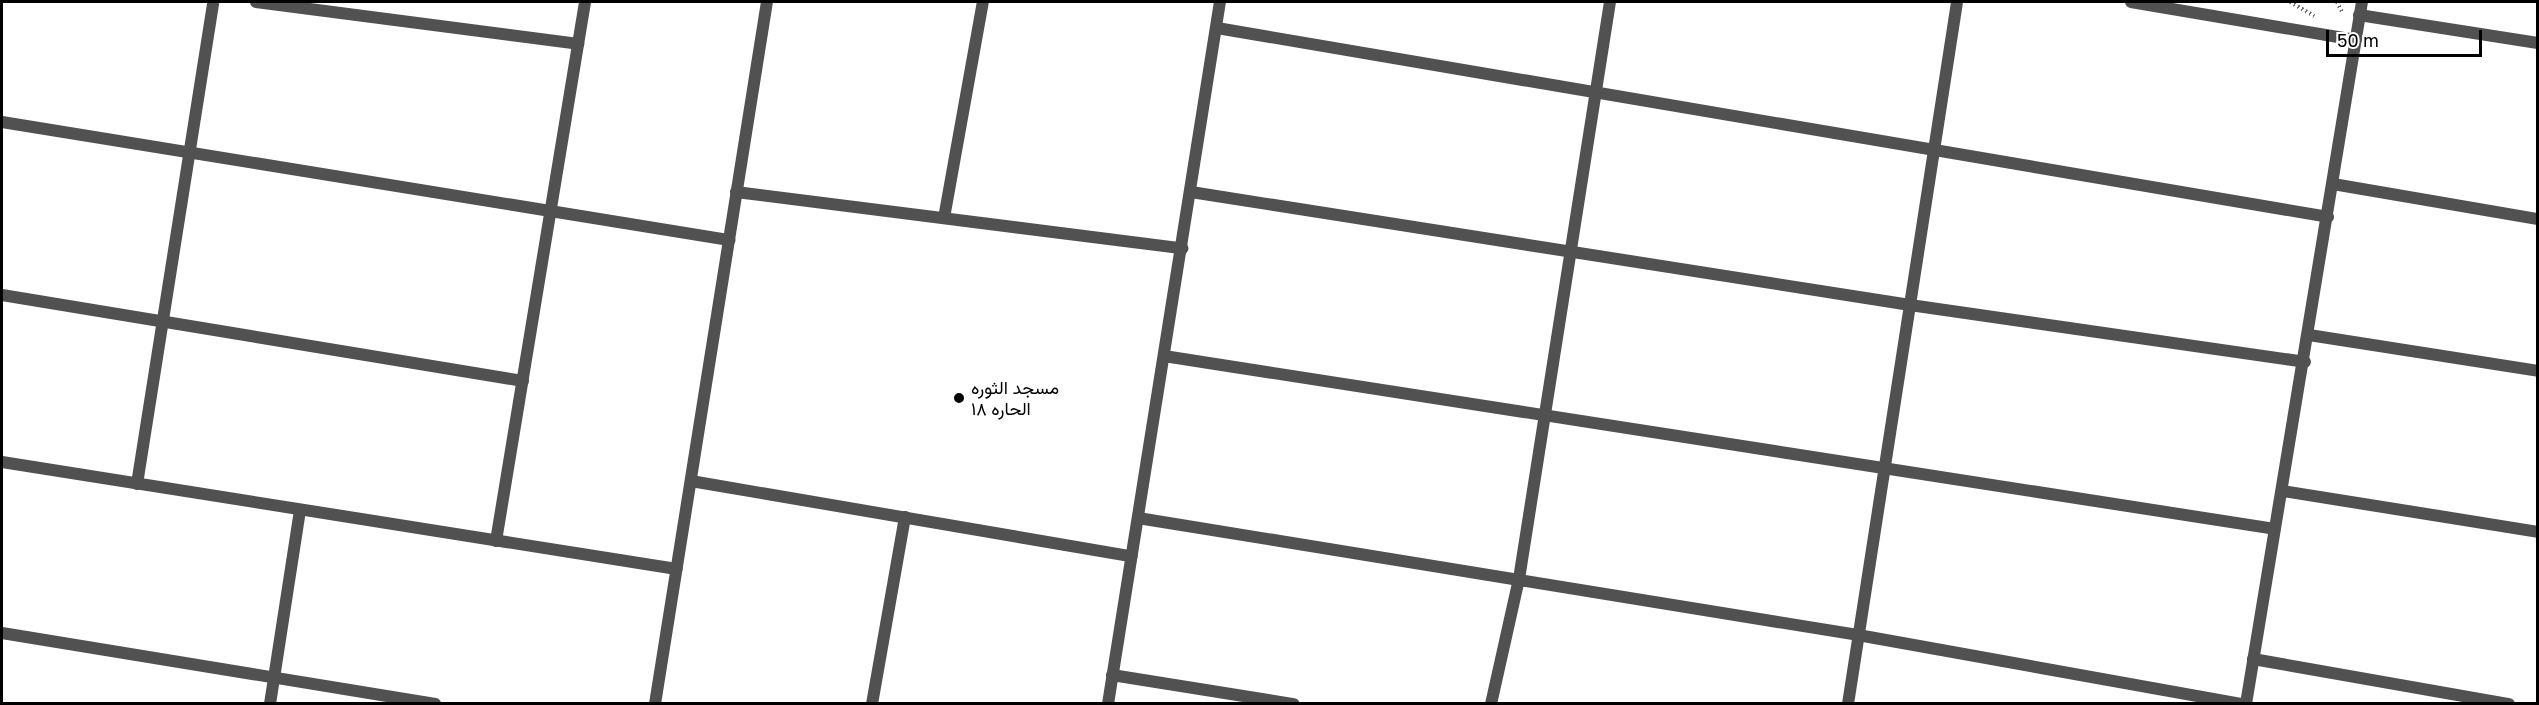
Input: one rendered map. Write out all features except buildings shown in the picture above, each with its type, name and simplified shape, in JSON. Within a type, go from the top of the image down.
[{"type":"street","points":[[137,484],[213,2]]},
{"type":"street","points":[[256,2],[578,44]]},
{"type":"street","points":[[496,541],[585,2]]},
{"type":"street","points":[[655,704],[767,2]]},
{"type":"street","points":[[944,218],[983,2]]},
{"type":"street","points":[[1108,704],[1220,2]]},
{"type":"street","points":[[1491,704],[1519,579],[1547,414],[1610,2]]},
{"type":"street","points":[[1848,704],[1957,2]]},
{"type":"street","points":[[2131,2],[2355,40]]},
{"type":"street","points":[[2246,704],[2305,362],[2362,2]]},
{"type":"street","points":[[2360,15],[2538,43]]},
{"type":"street","points":[[1217,28],[2328,217]]},
{"type":"street","points":[[2,122],[729,240]]},
{"type":"street","points":[[2333,184],[2538,219]]},
{"type":"street","points":[[736,192],[1182,248]]},
{"type":"street","points":[[1191,192],[1910,305],[2305,362]]},
{"type":"street","points":[[2,295],[523,381]]},
{"type":"street","points":[[2309,335],[2538,371]]},
{"type":"street","points":[[1164,356],[1885,466],[2276,529]]},
{"type":"street","points":[[2,462],[677,569]]},
{"type":"street","points":[[691,481],[1132,556]]},
{"type":"street","points":[[2283,491],[2538,532]]},
{"type":"street","points":[[270,704],[300,511]]},
{"type":"street","points":[[872,704],[905,517]]},
{"type":"street","points":[[1138,518],[1858,635],[2241,704]]},
{"type":"street","points":[[2,633],[435,704]]},
{"type":"street","points":[[2253,658],[2509,704]]},
{"type":"street","points":[[1112,675],[1294,704]]},
{"type":"place","name":"مسجد الثوره الحاره ١٨","points":[[959,398]]}]
